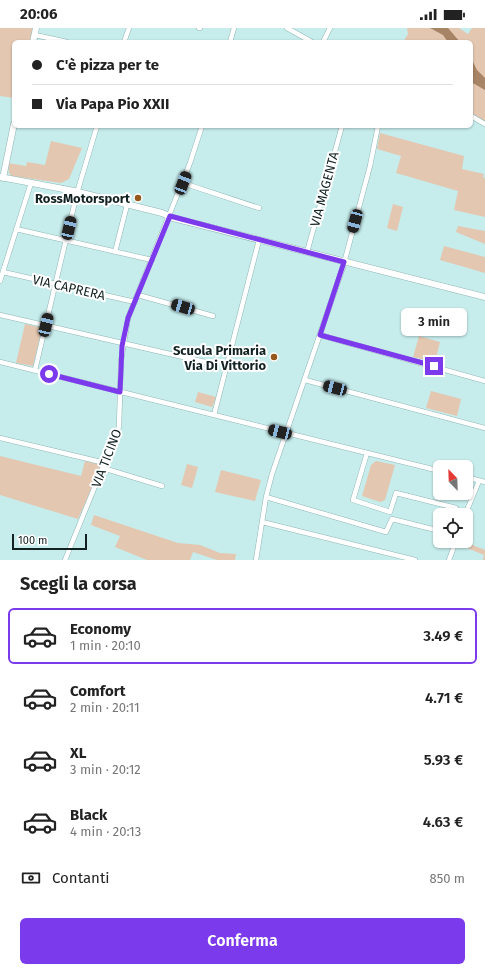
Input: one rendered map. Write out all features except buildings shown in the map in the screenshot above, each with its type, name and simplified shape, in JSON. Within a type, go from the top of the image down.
[{"type":"street","points":[[34,40],[36,28]]},
{"type":"street","points":[[125,40],[129,28]]},
{"type":"street","points":[[231,40],[234,28]]},
{"type":"street","points":[[287,28],[308,40]]},
{"type":"street","points":[[324,40],[330,28]]},
{"type":"street","points":[[35,35],[58,40]]},
{"type":"street","points":[[473,117],[485,124]]},
{"type":"street","points":[[13,128],[1,178],[77,193],[127,205],[485,297]]},
{"type":"street","points":[[35,370],[77,193],[96,128]]},
{"type":"street","name":"VIA TICINO","points":[[65,560],[119,427],[121,412],[120,392],[123,343],[128,318],[183,183],[201,128]]},
{"type":"street","name":"VIA MAGENTA","points":[[307,252],[341,128]]},
{"type":"street","points":[[256,560],[266,497],[272,474],[344,262],[370,166],[378,128]]},
{"type":"street","points":[[0,281],[30,183]]},
{"type":"street","points":[[183,183],[259,208]]},
{"type":"street","points":[[115,252],[127,205]]},
{"type":"street","points":[[16,229],[152,260]]},
{"type":"street","points":[[214,415],[259,240]]},
{"type":"street","name":"VIA CAPRERA","points":[[3,272],[135,302]]},
{"type":"street","points":[[138,295],[213,316]]},
{"type":"street","points":[[0,315],[204,362]]},
{"type":"street","points":[[320,335],[485,381]]},
{"type":"street","points":[[0,362],[433,469]]},
{"type":"street","points":[[305,380],[485,428]]},
{"type":"street","points":[[0,438],[105,463]]},
{"type":"street","points":[[368,453],[353,500],[390,512],[396,493],[456,508]]},
{"type":"street","points":[[103,468],[162,486]]},
{"type":"street","points":[[473,479],[485,482]]},
{"type":"street","points":[[468,508],[479,481]]},
{"type":"street","points":[[266,497],[386,532],[392,518],[433,529]]},
{"type":"street","points":[[262,522],[416,560]]},
{"type":"street","points":[[449,560],[453,548]]},
{"type":"shaded area","points":[[0,28],[33,28],[30,40],[12,40],[12,98],[0,96]]},
{"type":"shaded area","points":[[407,28],[459,28],[468,34],[472,28],[485,28],[485,122],[473,114],[473,40],[404,40],[408,34]]},
{"type":"shaded area","points":[[430,28],[448,28],[458,40],[447,40],[443,35]]},
{"type":"shaded area","points":[[473,62],[477,70],[485,78],[485,90],[473,83]]},
{"type":"shaded area","points":[[380,133],[464,156],[462,169],[484,174],[485,217],[454,210],[458,191],[396,173],[401,156],[377,149]]},
{"type":"shaded area","points":[[51,141],[82,148],[69,179],[61,183],[12,176],[9,173],[8,163],[26,166],[27,162],[45,165]]},
{"type":"shaded area","points":[[393,204],[403,207],[397,231],[387,228]]},
{"type":"shaded area","points":[[458,226],[485,231],[485,244],[456,232]]},
{"type":"shaded area","points":[[444,246],[485,257],[485,273],[440,260]]},
{"type":"shaded area","points":[[25,324],[42,328],[33,366],[16,363]]},
{"type":"shaded area","points":[[419,336],[440,342],[435,362],[413,357]]},
{"type":"shaded area","points":[[431,391],[461,399],[457,416],[426,408]]},
{"type":"shaded area","points":[[198,392],[216,397],[212,407],[195,402]]},
{"type":"shaded area","points":[[0,456],[81,476],[85,461],[102,465],[78,519],[0,495]]},
{"type":"shaded area","points":[[376,461],[395,465],[385,500],[380,502],[362,496],[371,465]]},
{"type":"shaded area","points":[[187,464],[198,467],[192,488],[181,485]]},
{"type":"shaded area","points":[[221,470],[261,480],[255,501],[215,492]]},
{"type":"shaded area","points":[[94,515],[178,543],[200,545],[220,553],[236,554],[235,560],[217,560],[193,552],[190,560],[147,560],[115,547],[120,536],[91,525]]},
{"type":"shaded area","points":[[473,545],[485,550],[485,560],[483,560],[484,555],[467,548],[473,548]]},
{"type":"place","name":"RossMotorsport","points":[[138,198]]},
{"type":"place","name":"Scuola Primaria Via Di Vittorio","points":[[274,357]]},
{"type":"route","points":[[49,374],[120,392],[122,346],[128,318],[170,216],[344,262],[320,335],[434,366]]}]
